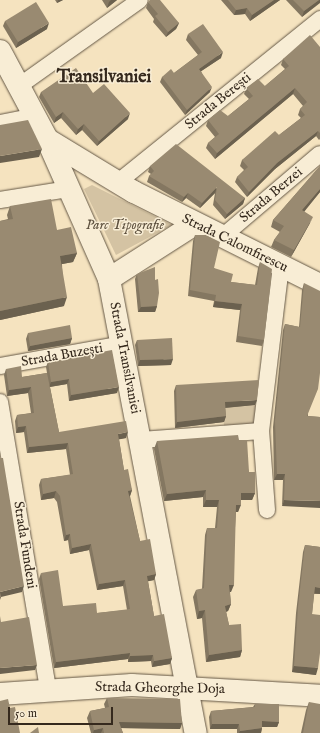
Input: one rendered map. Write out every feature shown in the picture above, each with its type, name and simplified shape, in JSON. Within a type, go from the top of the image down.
[{"type":"main road","name":"Strada Transilvaniei","points":[[0,51],[47,139],[109,279],[123,344],[196,733]]},
{"type":"main road","name":"Strada Calomfirescu","points":[[47,139],[116,183],[195,224],[320,285]]},
{"type":"main road","points":[[109,279],[195,224]]},
{"type":"main road","name":"Strada Gheorghe Doja","points":[[0,694],[48,689],[116,685],[186,686],[320,696]]},
{"type":"street","points":[[19,86],[140,0]]},
{"type":"street","name":"Strada Berești","points":[[116,183],[320,19]]},
{"type":"street","points":[[0,123],[35,116]]},
{"type":"street","name":"Strada Berzei","points":[[222,237],[320,154]]},
{"type":"street","points":[[0,200],[69,189]]},
{"type":"street","points":[[267,510],[261,431],[282,266]]},
{"type":"street","name":"Strada Buzești","points":[[0,366],[123,344]]},
{"type":"street","name":"Strada Fundeni","points":[[0,402],[48,689]]},
{"type":"street","points":[[141,440],[261,431]]},
{"type":"green space","name":"Parc Tipografie","points":[[92,185],[172,225],[116,255],[84,189]]},
{"type":"green space","points":[[258,405],[255,424],[224,428],[223,408]]},
{"type":"building","points":[[150,0],[160,0],[179,23],[168,32],[155,16],[158,14],[148,2]]},
{"type":"building","points":[[228,0],[274,0],[252,15],[247,8],[236,10]]},
{"type":"building","points":[[293,0],[319,0],[304,11]]},
{"type":"building","points":[[36,2],[49,23],[18,42],[5,21]]},
{"type":"building","points":[[203,24],[223,52],[199,69],[212,87],[187,110],[162,77],[171,69],[174,73],[202,52],[188,34]]},
{"type":"building","points":[[310,35],[320,47],[320,133],[318,131],[277,163],[249,192],[237,177],[248,167],[242,160],[275,131],[279,135],[305,115],[300,109],[307,102],[295,88],[217,153],[208,143],[219,134],[208,120],[220,110],[228,116],[253,96],[246,88],[258,79],[265,86],[289,66],[283,59]]},
{"type":"building","points":[[76,68],[93,93],[104,84],[130,113],[99,141],[84,124],[78,129],[63,112],[56,117],[41,92]]},
{"type":"building","points":[[28,120],[42,149],[0,156],[0,125]]},
{"type":"building","points":[[176,144],[245,198],[227,214],[215,200],[217,187],[202,203],[188,193],[184,197],[149,176],[154,171],[150,166]]},
{"type":"building","points":[[320,166],[320,189],[302,210],[313,217],[294,250],[274,240],[284,226],[273,220]]},
{"type":"building","points":[[51,199],[57,230],[71,227],[77,253],[60,256],[67,297],[0,311],[0,221],[13,219],[10,206]]},
{"type":"building","points":[[195,235],[206,235],[220,242],[214,268],[233,274],[231,282],[257,285],[260,262],[272,269],[264,340],[238,336],[242,304],[215,301],[216,295],[190,290]]},
{"type":"building","points":[[155,267],[155,280],[158,279],[159,293],[157,306],[141,307],[137,274]]},
{"type":"building","points":[[304,283],[320,291],[320,373],[318,389],[307,416],[320,417],[320,501],[284,500],[285,474],[277,474],[275,421],[285,324],[300,327]]},
{"type":"building","points":[[70,325],[72,338],[30,346],[28,333]]},
{"type":"building","points":[[172,338],[173,359],[140,360],[137,340]]},
{"type":"building","points":[[112,350],[119,387],[71,395],[69,379],[51,382],[48,362]]},
{"type":"building","points":[[21,366],[22,377],[47,373],[59,432],[126,421],[128,432],[118,434],[124,470],[128,469],[132,490],[128,491],[140,541],[150,539],[156,574],[147,576],[154,616],[164,614],[172,658],[154,661],[153,655],[130,656],[130,653],[56,662],[41,573],[58,570],[63,606],[96,603],[97,613],[130,609],[125,580],[99,584],[91,544],[72,548],[70,534],[66,535],[60,496],[56,491],[43,494],[41,479],[73,474],[68,443],[29,447],[26,426],[18,427],[17,415],[34,413],[31,387],[9,390],[6,369]]},
{"type":"building","points":[[259,380],[257,400],[225,402],[226,416],[177,422],[176,385]]},
{"type":"building","points":[[238,435],[239,440],[247,440],[249,472],[255,472],[255,493],[241,493],[241,505],[236,505],[234,585],[229,585],[231,604],[225,606],[229,625],[241,624],[242,650],[209,655],[205,610],[199,611],[196,590],[204,588],[207,528],[217,528],[219,500],[206,500],[206,490],[167,494],[157,441]]},
{"type":"building","points":[[0,458],[3,458],[24,586],[0,592]]},
{"type":"building","points":[[305,545],[320,547],[320,588],[315,587],[312,614],[320,615],[320,653],[318,668],[294,666],[298,607]]},
{"type":"building","points":[[0,616],[1,622],[29,617],[37,665],[0,668]]},
{"type":"building","points":[[107,698],[180,699],[182,723],[119,722],[123,733],[104,733],[103,728],[94,730],[90,711],[109,707]]},
{"type":"building","points":[[8,699],[10,708],[15,707],[20,733],[0,733],[0,701]]},
{"type":"building","points":[[309,702],[320,704],[320,733],[303,733]]},
{"type":"building","points":[[255,704],[279,704],[279,722],[262,721],[262,728],[240,731],[239,724],[212,724],[211,711],[255,707]]},
{"type":"building","points":[[38,727],[39,733],[30,733]]},
{"type":"district","name":"Transilvaniei","points":[[104,78]]}]
